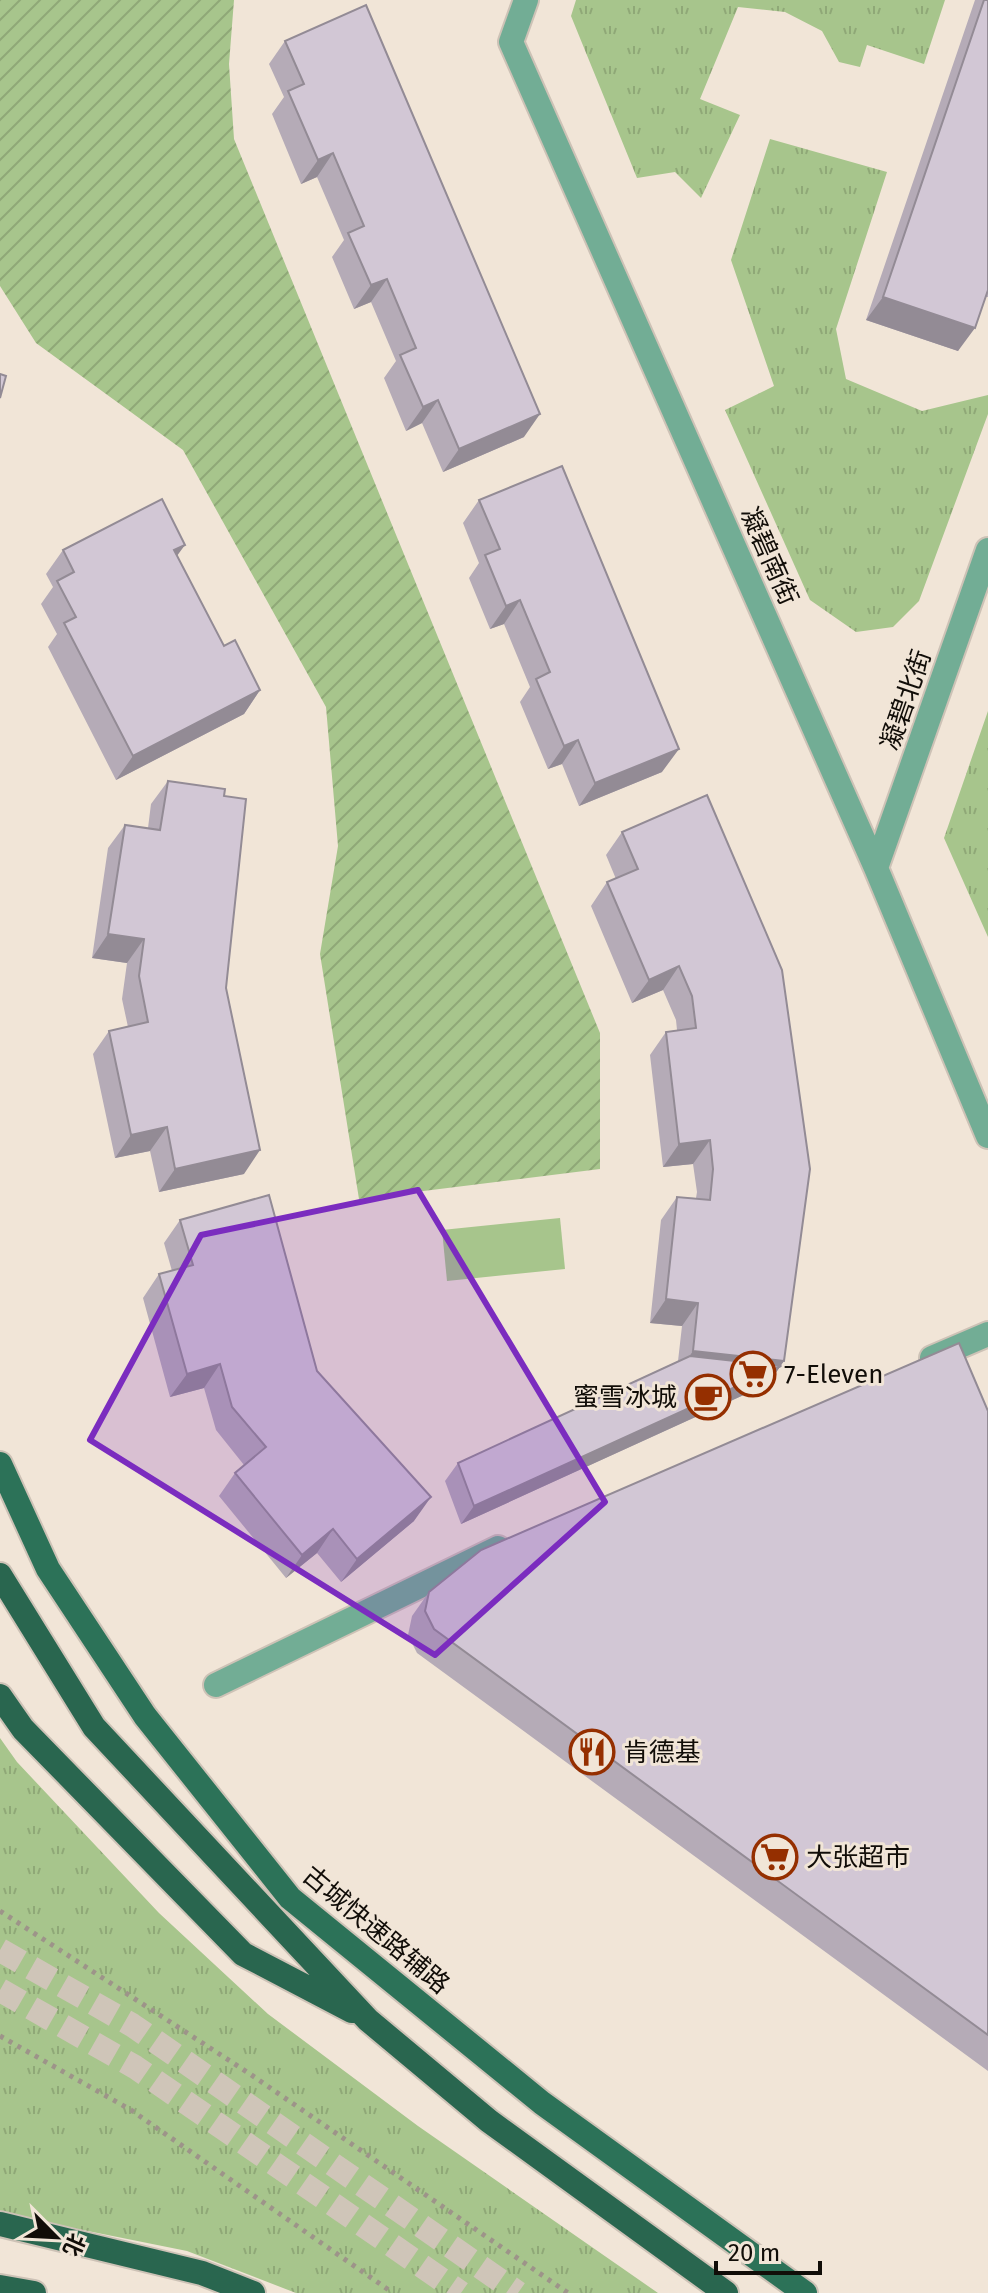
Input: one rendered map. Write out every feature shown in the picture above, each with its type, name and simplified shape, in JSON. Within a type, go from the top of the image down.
[{"type":"highway","points":[[0,1575],[94,1727],[368,2020],[489,2121],[726,2293]]},
{"type":"highway","points":[[0,1696],[23,1729],[243,1954],[368,2020]]},
{"type":"highway","points":[[0,2224],[202,2273],[253,2293]]},
{"type":"highway","points":[[0,2287],[34,2293]]},
{"type":"main road","name":"古城快速路辅路","points":[[0,1464],[48,1569],[145,1716],[290,1898],[542,2103],[805,2293]]},
{"type":"street","name":"凝碧南街","points":[[526,0],[511,42],[876,868],[986,1126]]},
{"type":"street","name":"凝碧北街","points":[[876,868],[988,550]]},
{"type":"street","points":[[915,1365],[988,1334]]},
{"type":"street","points":[[216,1685],[463,1563],[521,1538]]},
{"type":"path","points":[[0,1911],[250,2074],[568,2293]]},
{"type":"path","points":[[0,2036],[131,2110],[393,2293]]},
{"type":"highlighted area","points":[[418,1190],[605,1502],[435,1655],[90,1440],[201,1235]]},
{"type":"green space","points":[[0,0],[234,0],[229,64],[234,139],[600,1033],[600,1169],[359,1199],[320,954],[338,846],[326,707],[183,450],[36,343],[0,286]]},
{"type":"green space","points":[[576,0],[945,0],[924,64],[867,45],[860,67],[839,62],[822,31],[785,12],[738,7],[700,99],[740,115],[701,198],[675,172],[637,178],[571,16]]},
{"type":"green space","points":[[770,139],[887,172],[836,329],[846,379],[922,411],[988,395],[988,414],[919,601],[893,627],[856,632],[810,600],[725,410],[774,386],[731,260]]},
{"type":"green space","points":[[988,711],[988,937],[944,838]]},
{"type":"green space","points":[[560,1218],[565,1269],[447,1281],[442,1230]]},
{"type":"green space","points":[[0,1738],[17,1762],[159,1913],[268,2014],[418,2126],[658,2293],[296,2293],[187,2251],[58,2225],[0,2230]]},
{"type":"building","points":[[984,0],[988,0],[988,290],[975,328],[883,297]]},
{"type":"building","points":[[366,5],[540,414],[459,449],[438,400],[423,407],[400,355],[416,348],[387,279],[371,285],[348,233],[364,226],[333,153],[318,160],[288,91],[304,84],[285,41]]},
{"type":"building","points":[[0,374],[6,376],[0,398]]},
{"type":"building","points":[[562,466],[679,749],[595,783],[578,740],[564,746],[536,679],[550,672],[520,600],[506,606],[485,555],[500,549],[479,500]]},
{"type":"building","points":[[162,499],[185,545],[174,550],[224,646],[235,640],[260,690],[133,756],[64,623],[76,617],[57,581],[74,572],[63,550]]},
{"type":"building","points":[[168,781],[225,789],[224,796],[246,799],[226,988],[260,1150],[175,1169],[167,1127],[131,1135],[109,1031],[148,1022],[139,976],[144,939],[108,934],[125,825],[160,830]]},
{"type":"building","points":[[707,795],[782,970],[810,1169],[784,1361],[693,1351],[698,1303],[666,1299],[677,1197],[710,1200],[713,1169],[710,1140],[679,1144],[666,1032],[696,1028],[692,996],[679,966],[649,980],[607,882],[638,869],[622,832]]},
{"type":"building","points":[[269,1195],[317,1371],[431,1497],[357,1559],[333,1529],[302,1555],[235,1473],[266,1447],[232,1407],[220,1364],[187,1374],[159,1274],[193,1265],[180,1220]]},
{"type":"building","points":[[959,1343],[988,1411],[988,2035],[434,1629],[425,1611],[429,1592],[481,1550]]},
{"type":"building","points":[[690,1356],[781,1366],[474,1506],[458,1463]]},
{"type":"tunnel","points":[[0,1950],[132,2025],[518,2293]]},
{"type":"tunnel","points":[[0,1990],[135,2067],[461,2293]]},
{"type":"place","name":"7-Eleven","points":[[753,1374]]},
{"type":"place","name":"蜜雪冰城","points":[[708,1397]]},
{"type":"place","name":"肯德基","points":[[592,1752]]},
{"type":"place","name":"大张超市","points":[[775,1857]]}]
